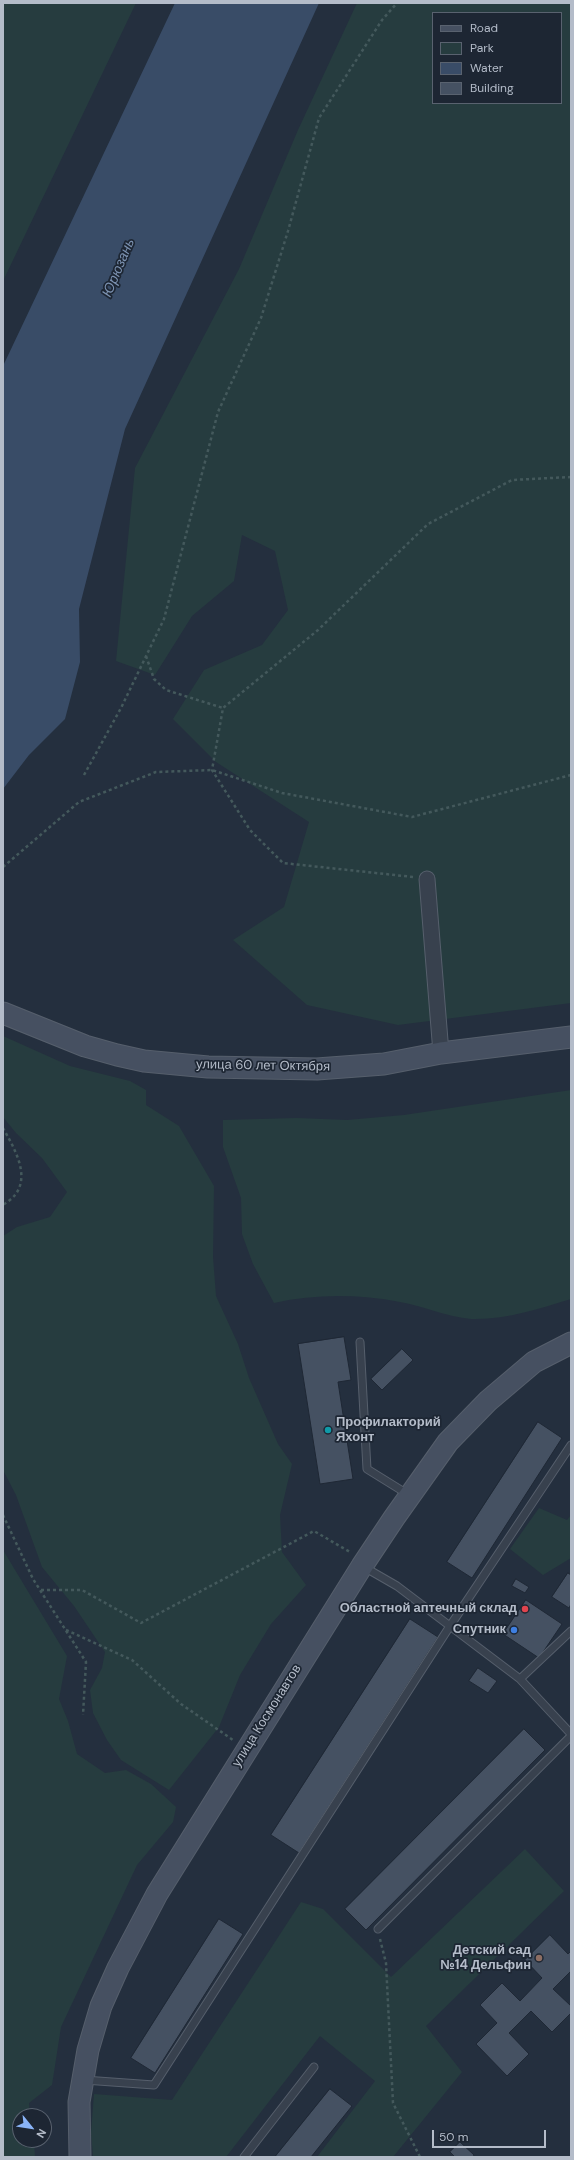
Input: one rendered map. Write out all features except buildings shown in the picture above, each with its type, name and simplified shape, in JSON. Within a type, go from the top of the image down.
[{"type":"street","points":[[428,879],[441,1053]]},
{"type":"street","points":[[3,997],[53,1032]]},
{"type":"street","points":[[3,1013],[53,1032]]},
{"type":"street","name":"улица 60 лет Октября","points":[[53,1032],[85,1046],[117,1056],[144,1061],[208,1067],[317,1069],[384,1064],[441,1053],[571,1037]]},
{"type":"street","name":"улица Космонавтов","points":[[80,2157],[79,2102],[94,2030],[101,2006],[121,1962],[157,1894],[362,1566],[448,1442],[488,1400],[534,1362],[571,1343]]},
{"type":"lane","points":[[360,1342],[367,1469],[410,1495]]},
{"type":"lane","points":[[83,2080],[154,2085],[450,1626],[571,1444]]},
{"type":"lane","points":[[362,1566],[397,1586],[520,1679],[571,1735],[378,1930]]},
{"type":"lane","points":[[520,1679],[571,1631]]},
{"type":"lane","points":[[244,2157],[314,2067]]},
{"type":"path","points":[[84,775],[121,708],[164,618],[218,412],[261,318],[288,231],[319,118],[382,20],[397,3]]},
{"type":"path","points":[[428,879],[283,863],[250,830],[212,770],[223,708],[318,630],[428,524],[512,480],[571,477]]},
{"type":"path","points":[[146,656],[154,679],[166,690],[223,708]]},
{"type":"path","points":[[3,867],[79,802],[156,772],[212,770],[282,793],[412,817],[571,775]]},
{"type":"path","points":[[3,1128],[17,1154],[21,1176],[16,1194],[3,1205]]},
{"type":"path","points":[[3,1515],[41,1590],[86,1662],[83,1715]]},
{"type":"path","points":[[41,1590],[82,1590],[141,1623],[314,1531],[352,1553],[362,1566]]},
{"type":"path","points":[[66,1630],[132,1660],[181,1704],[247,1749]]},
{"type":"path","points":[[378,1930],[386,1963],[393,2103],[420,2157]]},
{"type":"green space","points":[[3,3],[136,3],[3,281]]},
{"type":"green space","points":[[357,3],[571,3],[571,1003],[398,1025],[307,1005],[233,940],[284,907],[309,822],[216,762],[173,719],[204,670],[262,645],[288,610],[275,551],[242,535],[234,581],[192,616],[155,675],[116,661],[135,468],[239,269],[298,130]]},
{"type":"green space","points":[[3,1036],[70,1066],[130,1081],[146,1090],[146,1105],[179,1126],[214,1186],[213,1257],[216,1296],[238,1344],[249,1378],[278,1444],[292,1464],[280,1515],[282,1552],[306,1585],[271,1624],[240,1675],[219,1727],[169,1790],[121,1760],[107,1740],[93,1713],[90,1690],[102,1668],[105,1652],[74,1606],[42,1567],[16,1495],[3,1470],[3,1236],[17,1227],[50,1217],[67,1192],[42,1158],[16,1133],[3,1117]]},
{"type":"green space","points":[[571,1090],[571,1299],[509,1316],[484,1319],[462,1318],[384,1299],[352,1296],[305,1298],[274,1303],[253,1264],[242,1234],[241,1198],[223,1147],[223,1120],[297,1118],[347,1120],[404,1115]]},
{"type":"green space","points":[[539,1508],[567,1520],[571,1515],[571,1558],[543,1575],[510,1549]]},
{"type":"green space","points":[[3,1550],[67,1656],[59,1699],[68,1721],[77,1754],[105,1773],[126,1770],[151,1784],[176,1807],[173,1822],[137,1865],[61,2027],[52,2085],[29,2103],[29,2108],[12,2108],[12,2148],[34,2148],[35,2157],[3,2157]]},
{"type":"green space","points":[[525,1849],[564,1891],[426,2026],[462,2072],[393,2157],[317,2157],[375,2081],[320,2036],[226,2157],[93,2157],[91,2133],[94,2094],[172,2100],[301,1902],[323,1909],[391,1977]]},
{"type":"water","name":"Юрюзань","points":[[175,3],[319,3],[125,429],[79,609],[80,662],[65,719],[29,755],[3,789],[3,366]]},
{"type":"place","name":"Профилакторий Яхонт","points":[[328,1430]]},
{"type":"place","name":"Областной аптечный склад","points":[[525,1609]]},
{"type":"place","name":"Спутник","points":[[514,1630]]},
{"type":"place","name":"Детский сад №14 Дельфин","points":[[539,1958]]}]
